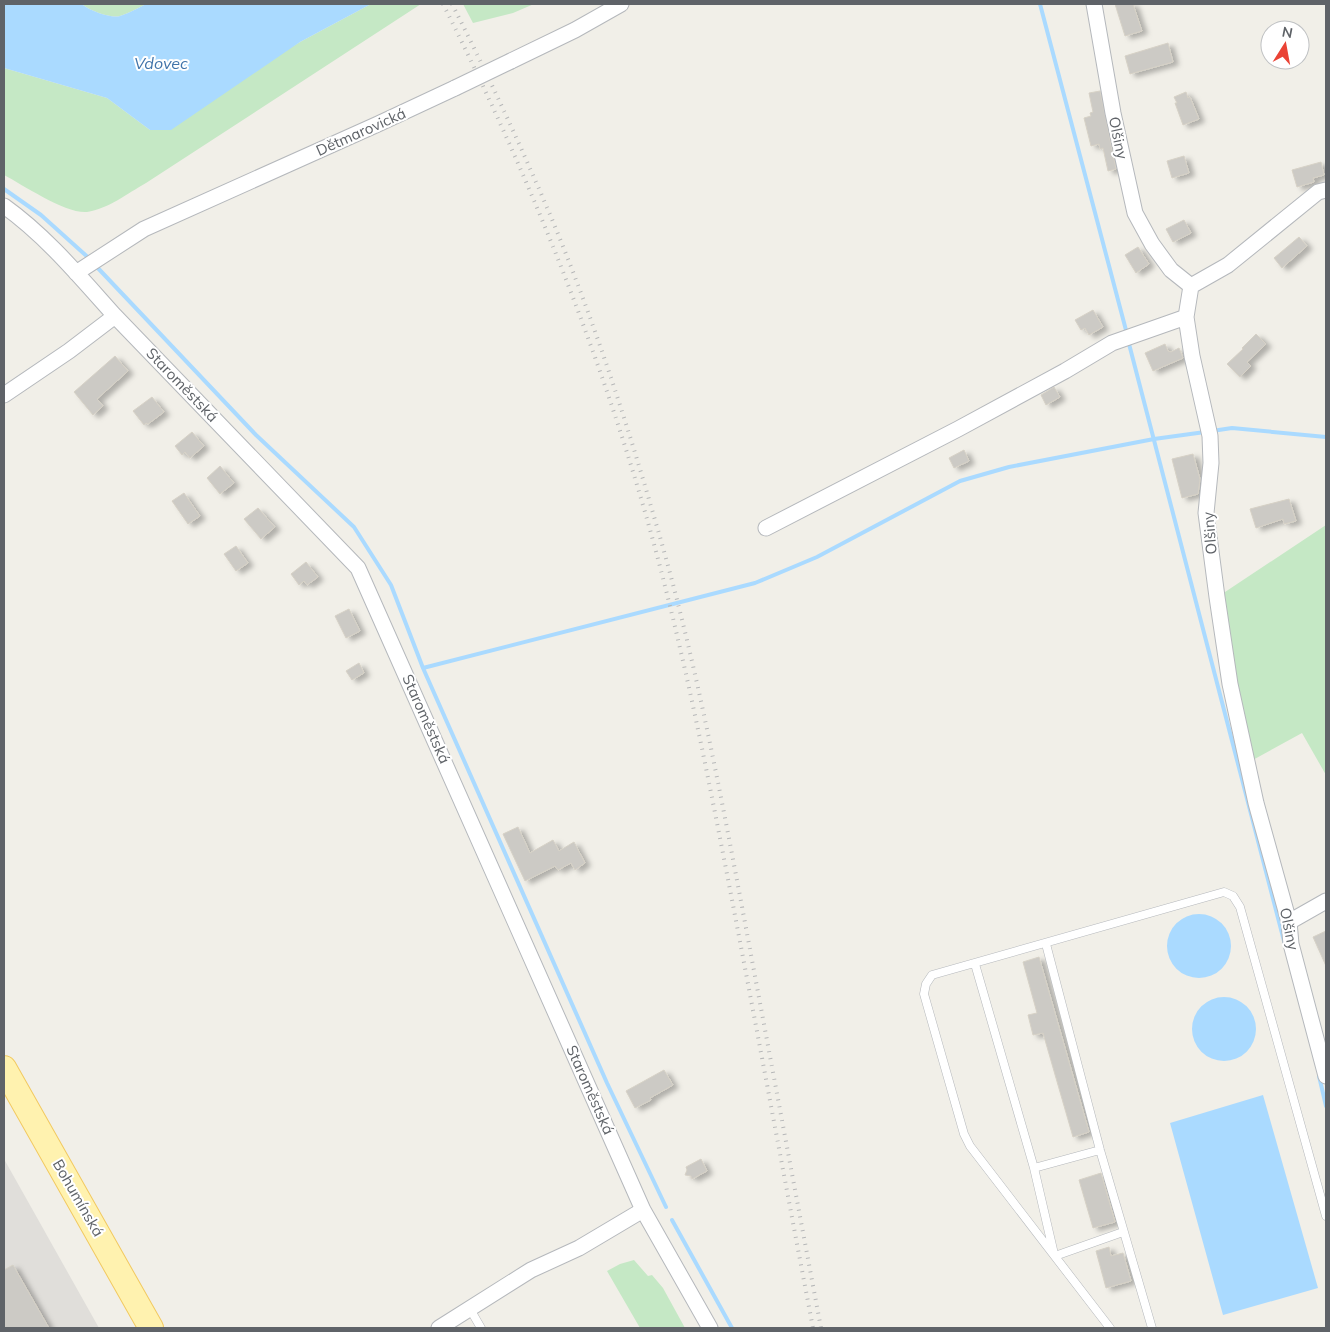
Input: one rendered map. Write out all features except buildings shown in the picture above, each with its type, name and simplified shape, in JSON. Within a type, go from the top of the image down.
[{"type":"main road","name":"Bohumínská","points":[[4,1068],[150,1328]]},
{"type":"street","name":"Dětmarovická","points":[[82,269],[144,229],[455,88],[575,30],[621,4]]},
{"type":"street","name":"Olšiny","points":[[1094,4],[1113,113],[1135,213],[1152,244],[1171,270],[1191,286],[1186,318],[1192,356],[1210,430],[1211,463],[1206,513],[1230,684],[1256,803],[1289,922],[1291,944],[1326,1076]]},
{"type":"street","points":[[1191,286],[1228,265],[1318,192],[1326,190]]},
{"type":"street","name":"Staroměstská","points":[[4,206],[25,221],[82,269],[115,316],[358,568],[643,1210],[710,1328]]},
{"type":"street","points":[[4,395],[69,351],[115,316]]},
{"type":"street","points":[[766,528],[1040,384],[1112,343],[1186,318]]},
{"type":"street","points":[[1289,922],[1326,901]]},
{"type":"street","points":[[439,1328],[531,1270],[578,1248],[643,1210]]},
{"type":"lane","points":[[1110,1328],[970,1146],[964,1134],[924,994],[926,984],[932,975],[1224,892],[1233,896],[1240,907],[1326,1216]]},
{"type":"lane","points":[[1046,944],[1100,1150],[1152,1328]]},
{"type":"lane","points":[[974,964],[1034,1168],[1054,1256]]},
{"type":"lane","points":[[1034,1168],[1100,1150]]},
{"type":"lane","points":[[1054,1256],[1123,1232]]},
{"type":"lane","points":[[470,1309],[481,1328]]},
{"type":"shaded area","points":[[4,1159],[99,1328],[4,1328]]},
{"type":"green space","points":[[82,4],[146,4],[116,17],[89,9]]},
{"type":"green space","points":[[371,4],[421,4],[146,183],[103,208],[87,212],[68,208],[33,192],[4,175],[4,68],[107,98],[150,130],[300,42]]},
{"type":"green space","points":[[463,4],[534,4],[513,13],[473,23]]},
{"type":"green space","points":[[1326,525],[1326,775],[1302,733],[1251,761],[1219,596]]},
{"type":"green space","points":[[634,1260],[648,1276],[652,1275],[663,1288],[685,1328],[640,1328],[607,1271],[620,1264]]},
{"type":"water","name":"Vdovec","points":[[4,4],[82,4],[89,9],[116,17],[146,4],[371,4],[300,42],[171,130],[150,130],[107,98],[4,68]]},
{"type":"water","points":[[1199,914],[1211,916],[1222,923],[1229,934],[1231,946],[1229,958],[1222,969],[1211,976],[1199,978],[1187,976],[1176,969],[1169,958],[1167,946],[1169,934],[1176,923],[1187,916]]},
{"type":"water","points":[[1218,997],[1230,997],[1247,1006],[1254,1017],[1256,1029],[1254,1041],[1247,1052],[1230,1061],[1218,1061],[1206,1056],[1197,1047],[1192,1035],[1192,1023],[1197,1011],[1206,1002]]},
{"type":"water","points":[[1263,1095],[1318,1288],[1223,1315],[1170,1123]]},
{"type":"waterway","points":[[1040,4],[1127,334]]},
{"type":"waterway","points":[[4,189],[41,215],[91,260]]},
{"type":"waterway","points":[[95,265],[256,435],[354,527],[391,585],[423,668],[607,1083],[666,1207]]},
{"type":"waterway","points":[[1128,340],[1284,941]]},
{"type":"waterway","points":[[1212,431],[1232,428],[1326,437]]},
{"type":"waterway","points":[[423,668],[755,583],[817,557],[960,481],[1009,467],[1154,439],[1205,432]]},
{"type":"waterway","points":[[1319,1076],[1326,1106]]},
{"type":"waterway","points":[[672,1220],[732,1328]]},
{"type":"railway","points":[[443,4],[503,129],[557,257],[605,387],[647,519],[672,615],[704,760],[813,1328]]},
{"type":"railway","points":[[452,4],[513,130],[568,258],[600,344],[669,568],[693,665],[714,764],[821,1328]]}]
